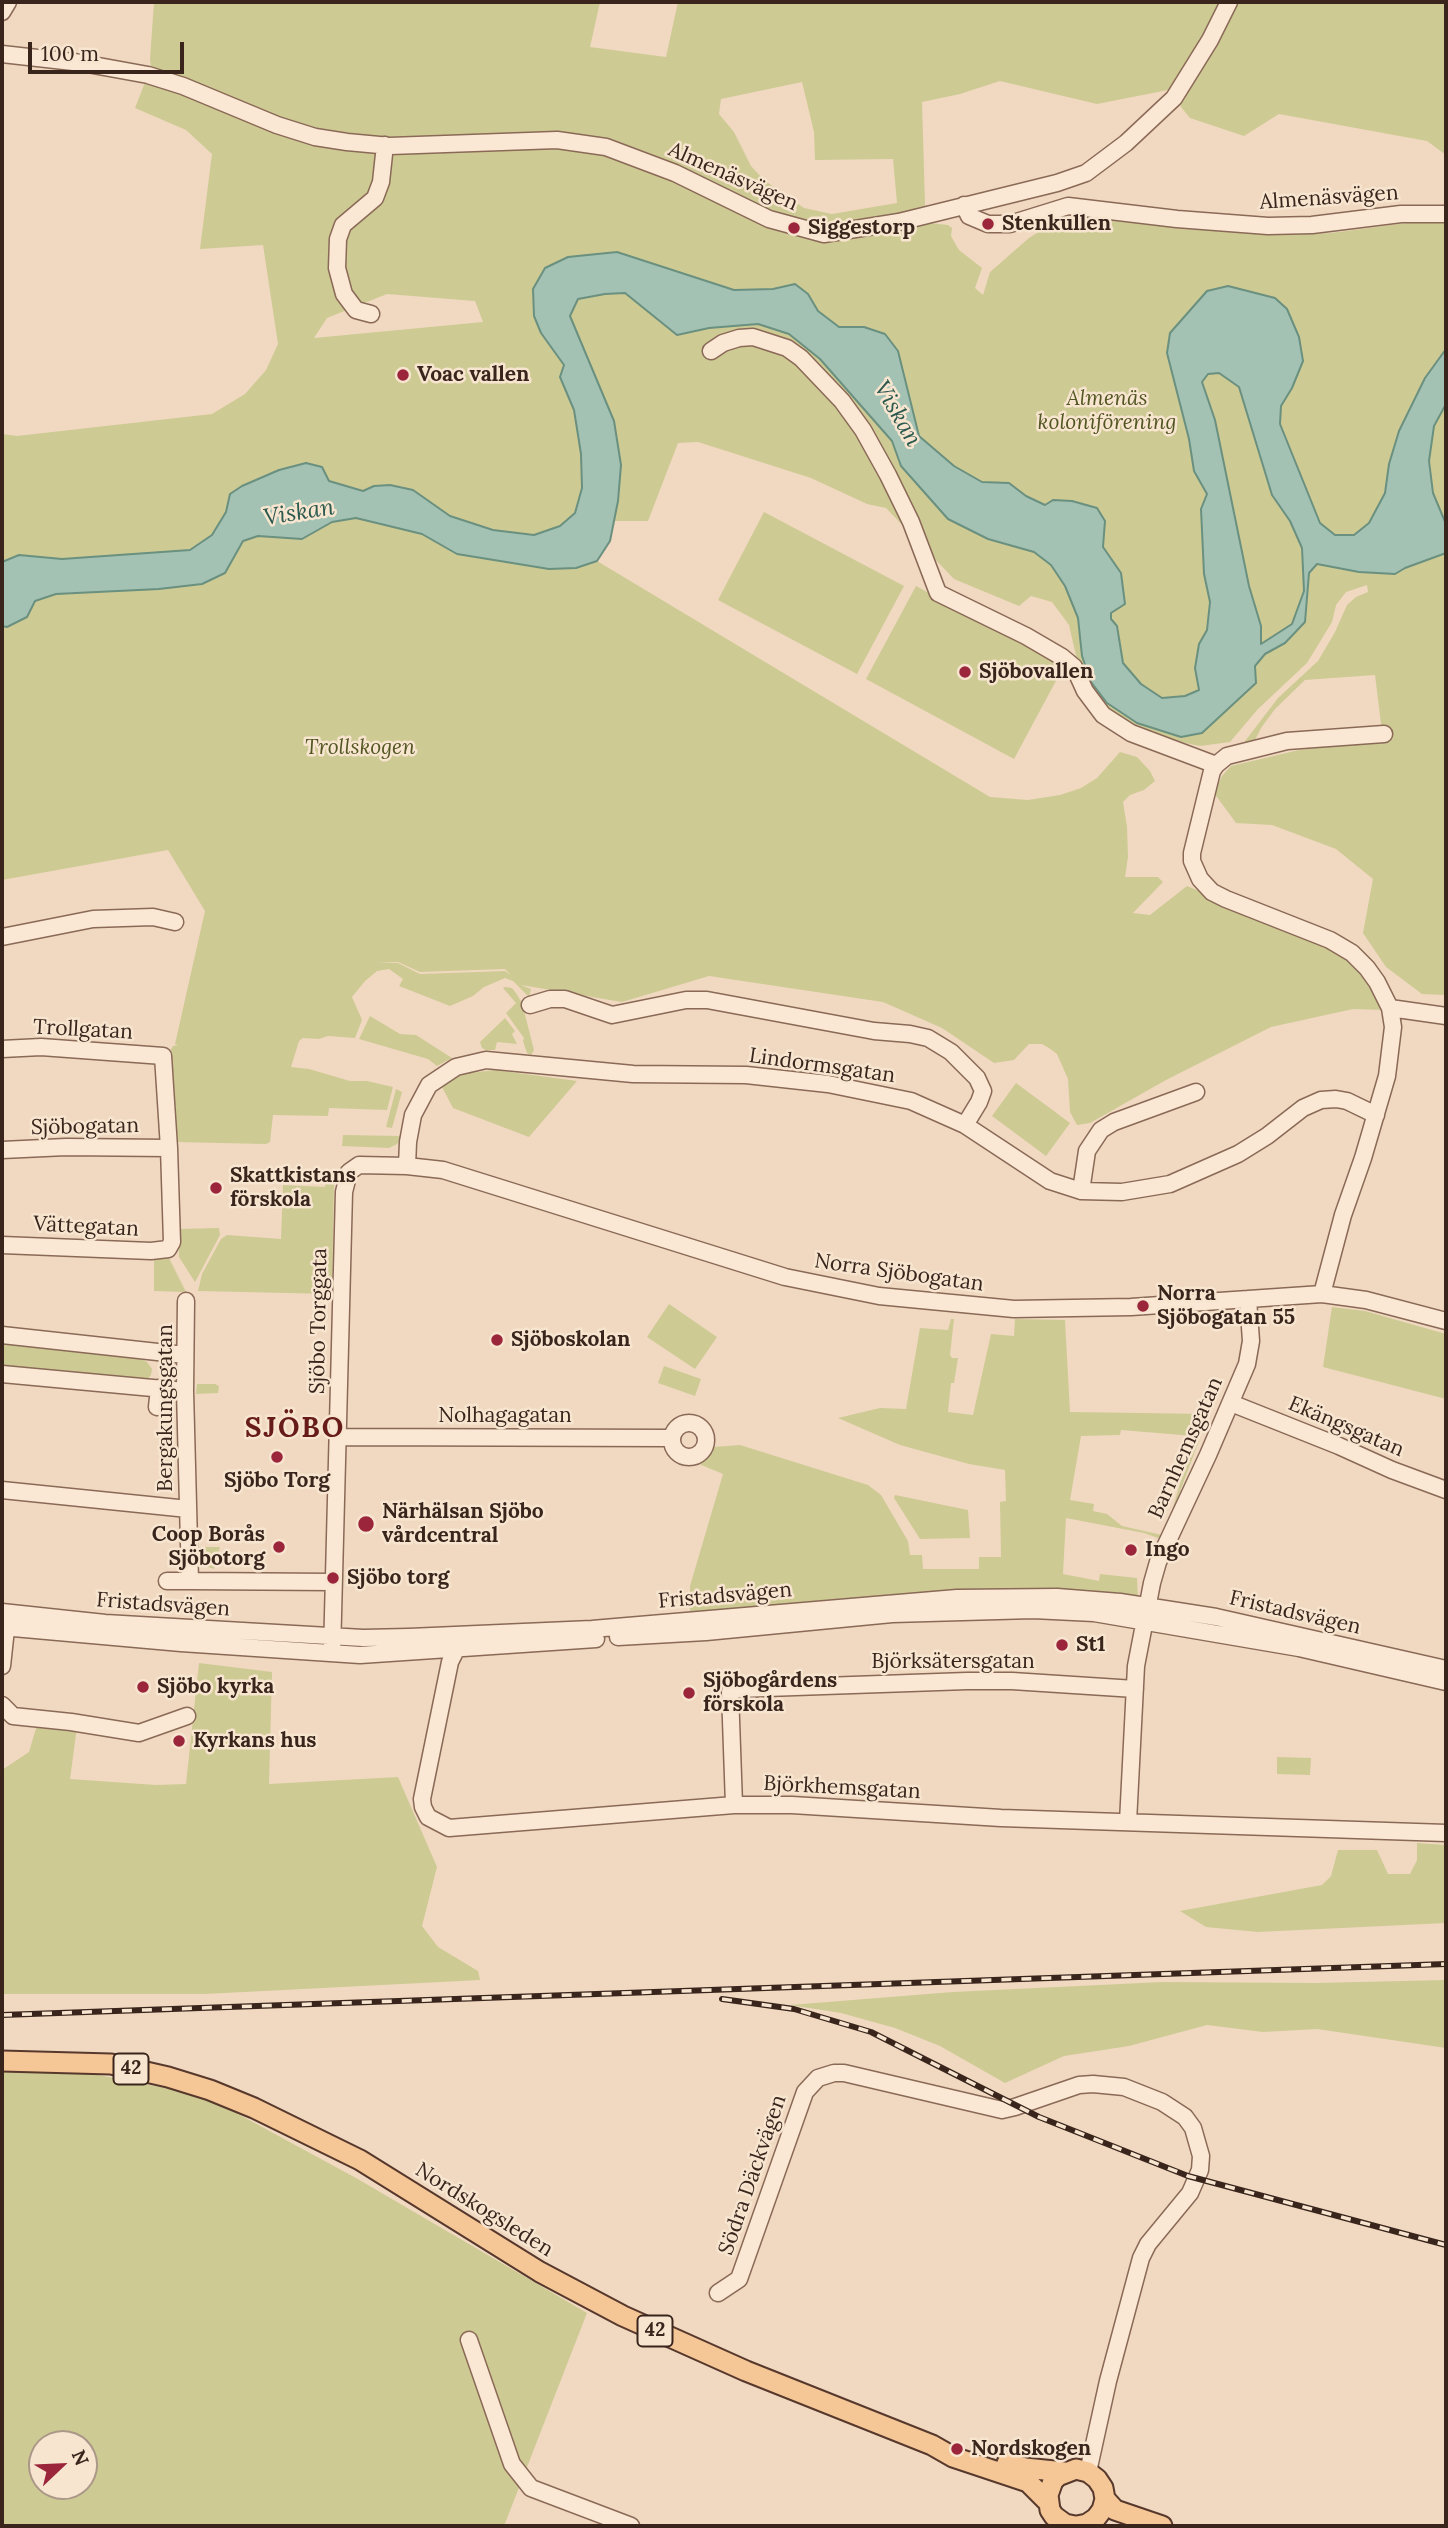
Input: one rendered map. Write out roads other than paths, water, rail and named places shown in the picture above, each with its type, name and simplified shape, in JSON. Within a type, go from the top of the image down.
[{"type":"main road","name":"Nordskogsleden","points":[[2,2062],[111,2064],[210,2090],[289,2124],[360,2160],[516,2258],[623,2316],[746,2371],[932,2445],[953,2457],[1028,2482],[1048,2502]]},
{"type":"main road","name":"Nordskogsleden","points":[[932,2445],[957,2449],[1025,2468],[1065,2472]]},
{"type":"main road","name":"42","points":[[1065,2472],[1076,2469],[1088,2472]]},
{"type":"main road","points":[[1048,2502],[1053,2481],[1065,2472]]},
{"type":"main road","points":[[1088,2472],[1101,2483],[1105,2499],[1115,2510],[1162,2526]]},
{"type":"main road","name":"42","points":[[1048,2502],[1054,2516],[1077,2525],[1100,2514],[1105,2499]]},
{"type":"street","points":[[2,12],[8,2]]},
{"type":"street","points":[[964,205],[1057,183],[1097,166],[1174,98],[1210,40],[1229,2]]},
{"type":"street","name":"Almenäsvägen","points":[[2,54],[94,65],[148,75],[315,137],[385,145],[556,140],[606,147],[653,164],[769,219],[824,234],[876,227],[964,205],[969,216],[988,225],[1010,223],[1068,206],[1268,226],[1312,225],[1401,214],[1446,214]]},
{"type":"street","points":[[371,314],[356,310],[344,294],[337,268],[338,239],[343,225],[375,198],[381,182],[385,145]]},
{"type":"street","points":[[712,351],[731,341],[752,337],[787,348],[802,358],[842,401],[863,430],[911,522],[938,593],[1026,636],[1062,657],[1074,667],[1085,691],[1103,715],[1131,733],[1216,765]]},
{"type":"street","points":[[1322,1294],[1343,1214],[1387,1076],[1392,1027],[1390,1008],[1367,968],[1341,945],[1212,892],[1200,879],[1192,861],[1192,853],[1216,765],[1227,756],[1287,741],[1384,734]]},
{"type":"street","points":[[2,937],[93,919],[153,916],[176,922]]},
{"type":"street","points":[[530,1005],[550,999],[565,999],[612,1015],[686,1000],[707,1000],[874,1031],[928,1038],[951,1052],[976,1077],[983,1091],[965,1125]]},
{"type":"street","points":[[1390,1008],[1446,1016]]},
{"type":"street","name":"Trollgatan","points":[[2,1049],[41,1047],[163,1056],[169,1148]]},
{"type":"street","name":"Lindormsgatan","points":[[407,1166],[413,1115],[429,1085],[456,1067],[486,1060],[633,1074],[746,1075],[828,1084],[911,1101],[965,1125],[1050,1181],[1081,1191],[1122,1192],[1170,1184],[1238,1154],[1267,1136],[1295,1113],[1321,1100],[1346,1101],[1376,1115]]},
{"type":"street","points":[[1081,1191],[1087,1151],[1101,1130],[1114,1122],[1196,1092]]},
{"type":"street","name":"Sjöbogatan","points":[[2,1150],[66,1147],[169,1148]]},
{"type":"street","name":"Vättegatan","points":[[2,1245],[151,1251],[168,1249],[172,1241],[169,1148]]},
{"type":"street","name":"Norra Sjöbogatan","points":[[359,1165],[443,1170],[785,1277],[879,1296],[1014,1309],[1131,1307],[1322,1294],[1366,1300],[1446,1321]]},
{"type":"street","name":"Sjöbo Torggata","points":[[332,1653],[344,1192],[349,1172],[359,1165]]},
{"type":"street","name":"Barnhemsgatan","points":[[1128,1822],[1136,1666],[1146,1614],[1158,1562],[1251,1353],[1248,1298]]},
{"type":"street","name":"Bergakungsgatan","points":[[186,1301],[185,1391],[190,1581]]},
{"type":"street","points":[[2,1335],[186,1355]]},
{"type":"street","points":[[2,1374],[185,1391]]},
{"type":"street","points":[[157,1407],[159,1388]]},
{"type":"street","name":"Ekängsgatan","points":[[1231,1402],[1446,1490]]},
{"type":"street","name":"Nolhagagatan","points":[[338,1437],[672,1438]]},
{"type":"street","points":[[2,1490],[148,1501],[188,1509]]},
{"type":"street","points":[[148,1501],[155,1522]]},
{"type":"street","points":[[167,1581],[333,1582]]},
{"type":"street","name":"Fristadsvägen","points":[[4,1620],[360,1655],[592,1629],[957,1598],[1057,1597],[1146,1614],[1446,1682]]},
{"type":"street","name":"Fristadsvägen","points":[[1146,1614],[1264,1627],[1446,1669]]},
{"type":"street","points":[[2,1666],[4,1620]]},
{"type":"street","name":"Fristadsvägen","points":[[4,1620],[460,1642]]},
{"type":"street","name":"Björkhemsgatan","points":[[460,1642],[450,1662],[422,1799],[428,1817],[434,1822],[454,1828],[734,1805],[792,1805],[1002,1818],[1446,1833]]},
{"type":"street","name":"Björksätersgatan","points":[[734,1805],[730,1692],[738,1689],[1012,1681],[1135,1689]]},
{"type":"street","points":[[2,1705],[13,1716],[139,1733],[187,1716]]},
{"type":"street","name":"Södra Däckvägen","points":[[718,2293],[739,2279],[805,2091],[811,2083],[826,2074],[844,2073],[1002,2110],[1015,2108],[1079,2085],[1093,2084],[1124,2087],[1162,2102],[1185,2117],[1193,2128],[1201,2157],[1200,2170],[1190,2193],[1148,2244],[1141,2258],[1108,2381],[1088,2472]]},
{"type":"street","points":[[468,2340],[512,2464],[531,2488],[631,2526]]},
{"type":"water","name":"Viskan","points":[[617,252],[734,290],[773,289],[795,284],[808,294],[818,311],[839,327],[864,327],[885,334],[898,351],[919,436],[954,466],[982,482],[1009,483],[1026,496],[1045,505],[1053,500],[1072,501],[1097,508],[1105,521],[1103,547],[1121,573],[1125,604],[1111,613],[1111,619],[1117,626],[1123,663],[1141,684],[1162,698],[1185,696],[1199,690],[1195,668],[1199,644],[1207,630],[1210,602],[1204,574],[1201,509],[1207,494],[1194,471],[1189,439],[1167,353],[1170,333],[1207,291],[1228,286],[1275,298],[1287,309],[1299,337],[1303,361],[1281,406],[1280,424],[1320,523],[1335,535],[1354,535],[1369,523],[1385,493],[1389,464],[1399,431],[1425,378],[1446,349],[1446,404],[1434,426],[1429,461],[1433,493],[1446,524],[1446,553],[1395,574],[1359,572],[1317,564],[1309,573],[1305,622],[1285,643],[1265,654],[1255,666],[1256,683],[1202,733],[1181,737],[1137,723],[1107,703],[1091,682],[1082,656],[1078,618],[1065,586],[1051,565],[1034,552],[988,539],[948,519],[901,466],[892,441],[820,359],[789,334],[758,324],[709,328],[677,335],[625,293],[605,294],[578,299],[570,316],[614,421],[621,465],[618,501],[610,541],[597,561],[576,568],[549,569],[457,554],[422,534],[356,518],[332,522],[302,539],[258,536],[243,541],[225,573],[202,584],[56,594],[35,601],[27,617],[7,627],[2,626],[2,562],[19,555],[62,559],[190,550],[212,535],[226,512],[230,494],[279,470],[306,463],[322,467],[329,481],[363,491],[374,486],[390,485],[413,490],[450,516],[493,530],[534,535],[560,526],[575,513],[582,488],[581,454],[574,410],[560,377],[564,365],[541,333],[534,316],[533,289],[545,268],[568,257]],"holes":[[[1219,373],[1239,387],[1272,495],[1290,521],[1302,548],[1304,591],[1292,624],[1261,644],[1261,626],[1249,586],[1215,420],[1202,382],[1208,374]]]},
{"type":"railway","points":[[2,2015],[1446,1964]]},
{"type":"railway","points":[[722,1999],[794,2009],[871,2032],[1039,2117],[1188,2176],[1446,2245]]},
{"type":"place","name":"Stenkullen","points":[[988,224]]},
{"type":"place","name":"Siggestorp","points":[[794,228]]},
{"type":"place","name":"Voac vallen","points":[[403,375]]},
{"type":"place","name":"Sjöbovallen","points":[[965,672]]},
{"type":"place","name":"Skattkistans förskola","points":[[216,1188]]},
{"type":"place","name":"Norra Sjöbogatan 55","points":[[1143,1306]]},
{"type":"place","name":"Sjöboskolan","points":[[497,1340]]},
{"type":"place","name":"Sjöbo Torg","points":[[277,1457]]},
{"type":"place","name":"Närhälsan Sjöbo vårdcentral","points":[[366,1524]]},
{"type":"place","name":"Coop Borås Sjöbotorg","points":[[279,1547]]},
{"type":"place","name":"Ingo","points":[[1131,1550]]},
{"type":"place","name":"Sjöbo torg","points":[[333,1578]]},
{"type":"place","name":"St1","points":[[1062,1645]]},
{"type":"place","name":"Sjöbo kyrka","points":[[143,1687]]},
{"type":"place","name":"Sjöbogårdens förskola","points":[[689,1693]]},
{"type":"place","name":"Kyrkans hus","points":[[179,1741]]},
{"type":"place","name":"Nordskogen","points":[[957,2449]]},
{"type":"district","name":"SJÖBO","points":[[295,1429]]},
{"type":"park label","name":"Almenäs koloniförening","points":[[1107,411]]},
{"type":"park label","name":"Trollskogen","points":[[360,748]]}]
